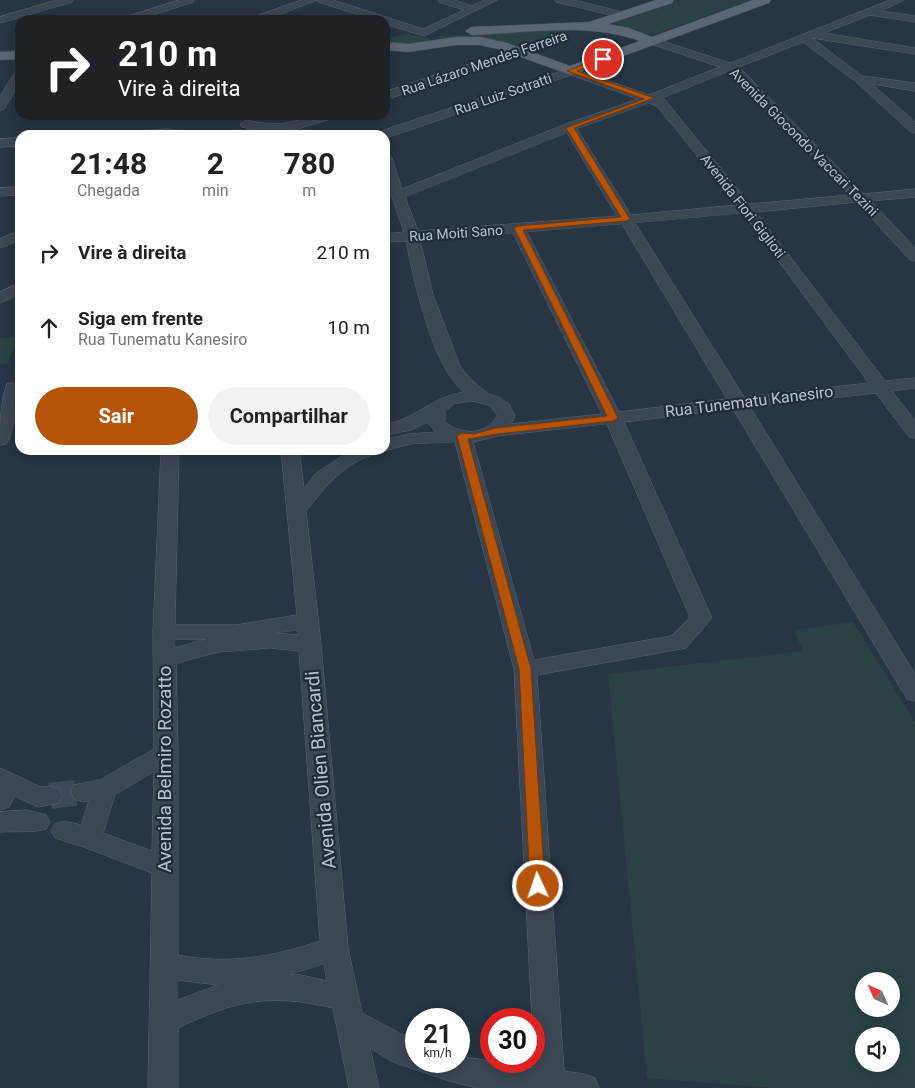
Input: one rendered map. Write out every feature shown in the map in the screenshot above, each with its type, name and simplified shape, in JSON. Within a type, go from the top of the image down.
[{"type":"main road","name":"Rua Lázaro Mendes Ferreira","points":[[550,40],[668,0]]},
{"type":"main road","name":"Rua Luiz Sotratti","points":[[570,71],[765,0]]},
{"type":"main road","name":"Avenida Giocondo Vaccari Tezini","points":[[593,26],[624,31],[652,41]]},
{"type":"main road","points":[[390,41],[414,48],[428,38],[593,26]]},
{"type":"main road","name":"Avenida Fiori Giglioti","points":[[428,38],[479,41],[570,71]]},
{"type":"main road","name":"Rua Lázaro Mendes Ferreira","points":[[516,52],[533,46]]},
{"type":"main road","points":[[0,56],[15,54]]},
{"type":"main road","points":[[0,63],[15,62]]},
{"type":"street","points":[[17,15],[68,0]]},
{"type":"street","points":[[142,15],[189,0]]},
{"type":"street","points":[[269,15],[312,0]]},
{"type":"street","points":[[323,0],[370,15]]},
{"type":"street","points":[[443,0],[473,9]]},
{"type":"street","points":[[390,22],[428,38],[473,9],[492,0]]},
{"type":"street","points":[[560,0],[623,15]]},
{"type":"street","points":[[399,194],[732,67],[899,0]]},
{"type":"street","points":[[869,12],[915,19]]},
{"type":"street","points":[[0,20],[15,16]]},
{"type":"street","points":[[390,23],[394,26],[390,35]]},
{"type":"street","points":[[808,36],[915,51]]},
{"type":"street","points":[[808,36],[859,78],[915,129]]},
{"type":"street","name":"Avenida Giocondo Vaccari Tezini","points":[[652,41],[732,67],[861,198],[915,257]]},
{"type":"street","name":"Rua Lázaro Mendes Ferreira","points":[[390,94],[516,52]]},
{"type":"street","name":"Avenida Fiori Giglioti","points":[[570,71],[661,103],[747,209],[915,433]]},
{"type":"street","name":"Rua Luiz Sotratti","points":[[390,132],[570,71]]},
{"type":"street","points":[[859,78],[915,87]]},
{"type":"street","points":[[3,103],[15,82]]},
{"type":"street","points":[[3,103],[15,99]]},
{"type":"street","points":[[282,130],[314,120]]},
{"type":"street","points":[[246,125],[264,128],[289,128]]},
{"type":"street","points":[[570,128],[915,693]]},
{"type":"street","points":[[0,143],[15,142]]},
{"type":"street","points":[[390,171],[412,236],[425,295],[452,366],[464,383],[482,397]]},
{"type":"street","points":[[0,192],[15,191]]},
{"type":"street","name":"Rua Moiti Sano","points":[[390,238],[747,209],[915,193]]},
{"type":"street","points":[[518,228],[613,418],[701,618],[678,643],[525,669]]},
{"type":"street","points":[[0,244],[15,237]]},
{"type":"street","points":[[0,298],[15,290]]},
{"type":"street","points":[[452,366],[448,389],[434,416],[436,423],[451,433],[462,436]]},
{"type":"street","name":"Rua Tunematu Kanesiro","points":[[462,436],[474,437],[496,431],[915,383]]},
{"type":"street","points":[[0,440],[13,388]]},
{"type":"street","points":[[390,429],[405,426],[459,397],[482,397]]},
{"type":"street","name":"Rua Tunematu Kanesiro","points":[[482,397],[516,413],[548,420],[584,422]]},
{"type":"street","points":[[496,431],[503,425],[506,418],[506,411],[501,405]]},
{"type":"street","points":[[390,445],[410,439],[462,436]]},
{"type":"street","points":[[462,436],[525,669],[550,1084]]},
{"type":"street","name":"Avenida Belmiro Rozatto","points":[[163,1088],[166,752],[164,632],[170,455]]},
{"type":"street","name":"Avenida Olien Biancardi","points":[[290,455],[309,633],[334,948],[364,1088]]},
{"type":"street","points":[[296,511],[323,476],[356,455]]},
{"type":"street","points":[[164,632],[309,633]]},
{"type":"street","points":[[164,659],[200,647],[237,641],[274,640],[309,633]]},
{"type":"street","points":[[89,838],[94,790],[166,752]]},
{"type":"street","points":[[3,786],[38,797],[50,796]]},
{"type":"street","points":[[0,822],[27,820],[37,822]]},
{"type":"street","points":[[64,831],[89,838],[164,867]]},
{"type":"street","points":[[164,965],[205,972],[249,972],[293,963],[334,948]]},
{"type":"street","points":[[164,1021],[208,1000],[254,988],[301,988],[348,1010],[405,1052]]},
{"type":"street","points":[[470,1071],[584,1088]]},
{"type":"green space","points":[[680,0],[751,0],[652,35],[617,24],[617,21]]},
{"type":"green space","points":[[573,30],[520,46],[479,38],[443,40],[439,36]]},
{"type":"green space","points":[[405,34],[429,38],[429,41],[408,45],[393,43],[390,41],[391,38]]},
{"type":"green space","points":[[0,338],[15,338],[15,347],[7,364],[0,364]]},
{"type":"green space","points":[[853,622],[915,722],[915,1088],[773,1088],[647,1078],[608,674],[803,651],[794,630]]},
{"type":"tunnel","points":[[50,796],[83,792]]},
{"type":"route","points":[[538,886],[525,669],[462,436],[474,437],[496,431],[613,418],[518,228],[626,219],[570,128],[651,98],[570,71],[603,59]]}]
